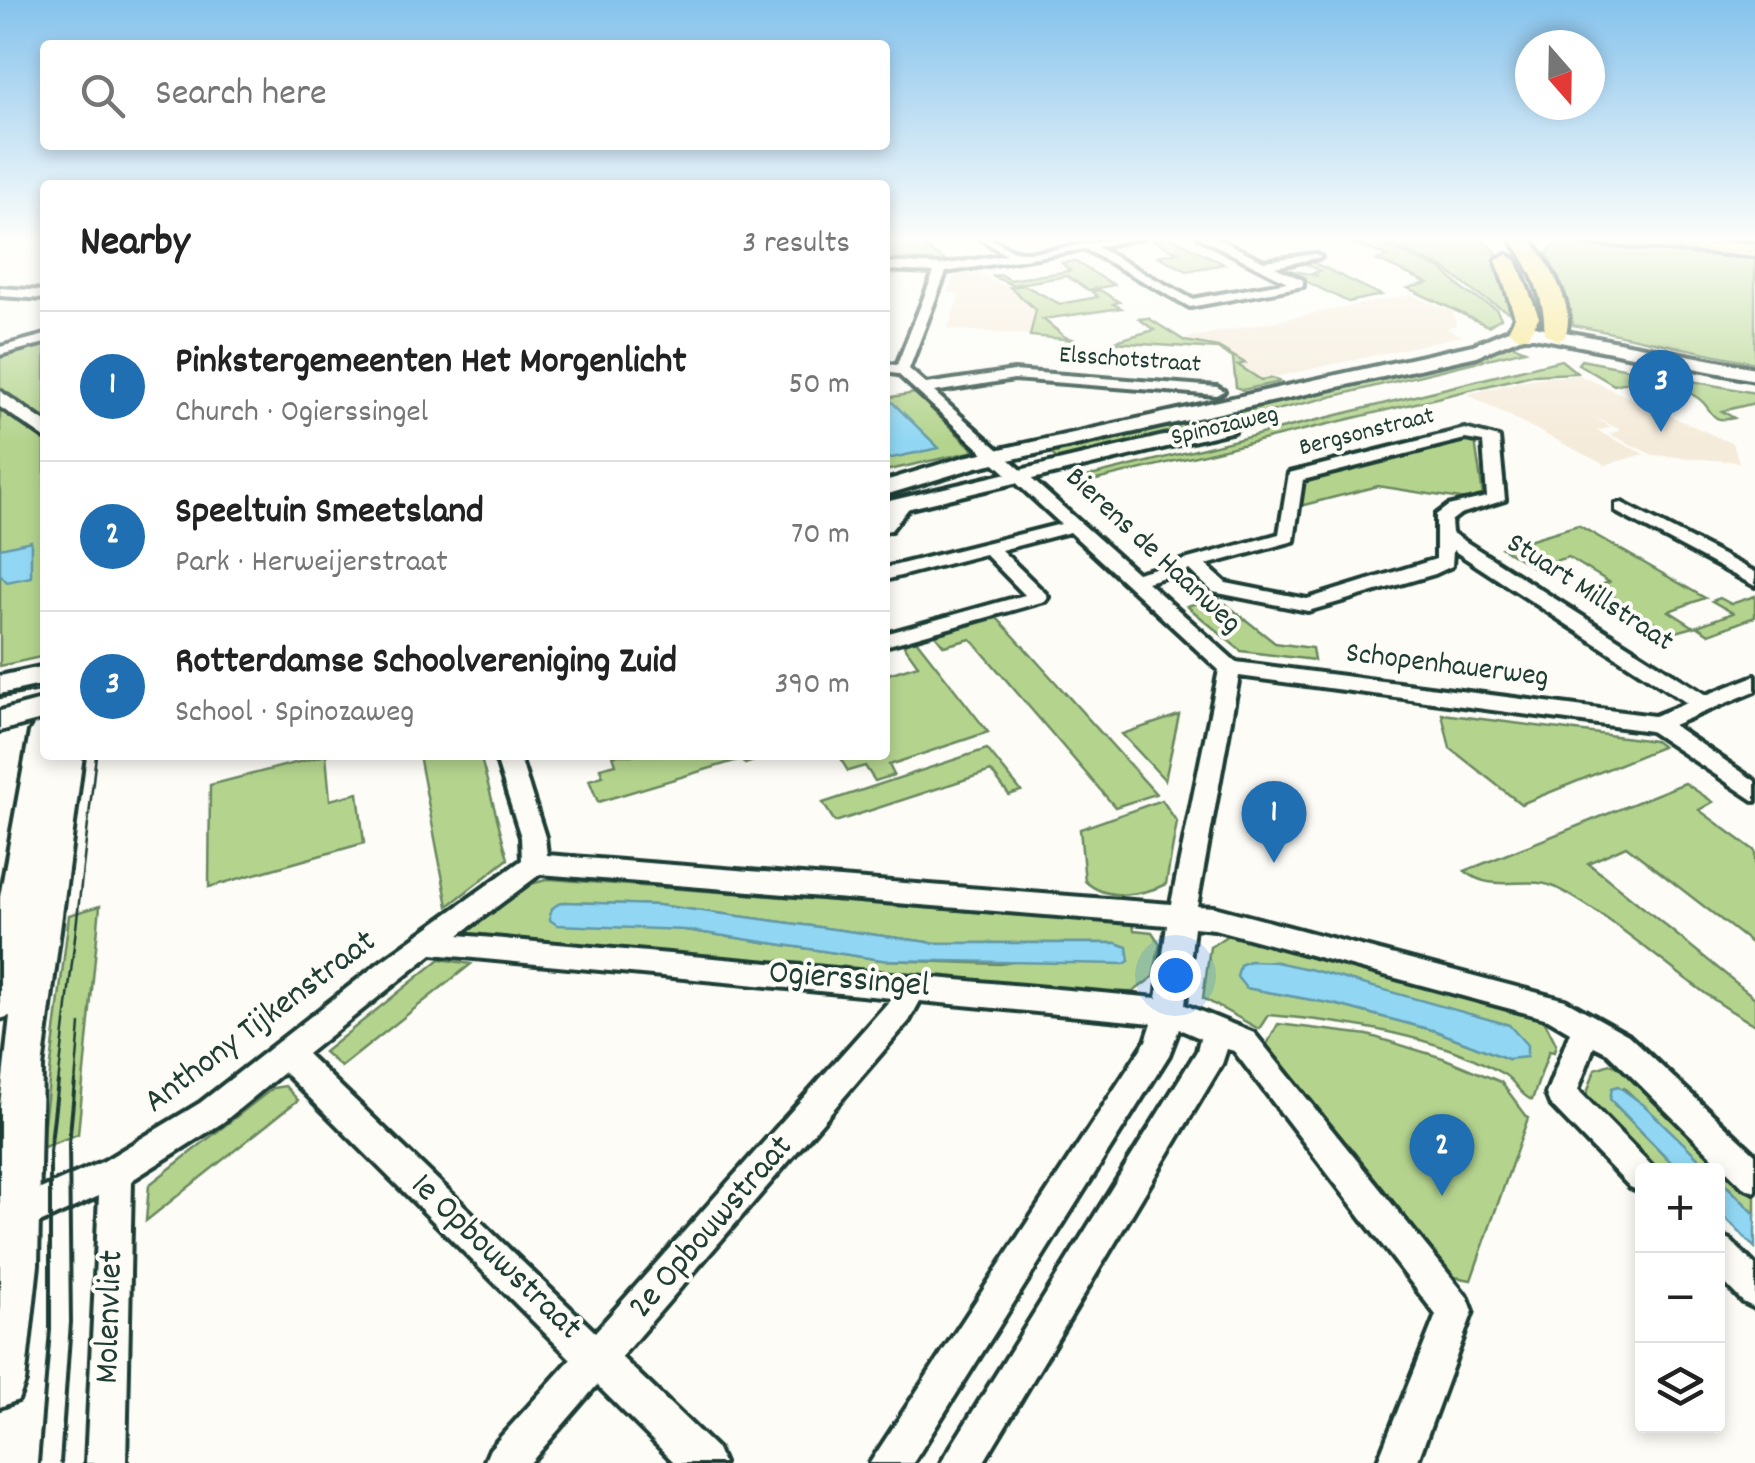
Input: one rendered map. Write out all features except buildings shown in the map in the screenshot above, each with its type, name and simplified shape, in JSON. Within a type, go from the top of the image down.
[{"type":"highway","points":[[1520,331],[1526,316],[1523,305]]},
{"type":"highway","points":[[1544,343],[1556,310],[1554,305]]},
{"type":"main road","points":[[1520,331],[1544,343],[1755,384]]},
{"type":"main road","name":"Spinozaweg","points":[[891,500],[998,456],[1476,350],[1502,343],[1520,331]]},
{"type":"main road","points":[[1544,343],[1755,374]]},
{"type":"main road","name":"Spinozaweg","points":[[891,500],[1022,477],[1502,363]]},
{"type":"main road","points":[[0,381],[40,401]]},
{"type":"main road","points":[[0,397],[40,428]]},
{"type":"main road","points":[[0,685],[40,675]]},
{"type":"main road","points":[[0,721],[40,710]]},
{"type":"main road","points":[[0,1002],[40,760]]},
{"type":"main road","points":[[0,1382],[15,1265],[8,1221],[22,1068],[67,760]]},
{"type":"street","points":[[890,369],[902,370],[927,305]]},
{"type":"street","points":[[0,352],[40,340]]},
{"type":"street","name":"Bierens de Haanweg","points":[[902,370],[1230,668],[1182,914]]},
{"type":"street","name":"Elsschotstraat","points":[[922,389],[1014,375],[1216,391]]},
{"type":"street","name":"Bergsonstraat","points":[[1132,580],[1288,537],[1295,477],[1465,434],[1491,438],[1496,500]]},
{"type":"street","name":"Stuart Millstraat","points":[[1193,564],[1220,588],[1308,605],[1445,562],[1442,519],[1454,510],[1496,500]]},
{"type":"street","points":[[1622,508],[1755,580]]},
{"type":"street","points":[[890,573],[1072,526]]},
{"type":"street","name":"Stuart Millstraat","points":[[1442,535],[1702,702]]},
{"type":"street","points":[[890,639],[1038,598],[989,548]]},
{"type":"street","name":"Schopenhauerweg","points":[[1230,668],[1656,724]]},
{"type":"street","points":[[1755,682],[1656,724],[1755,793]]},
{"type":"street","points":[[510,760],[533,837],[535,864],[1214,918],[1556,1009],[1618,1044],[1755,1176]]},
{"type":"street","name":"Anthony Tijkenstraat","points":[[8,1221],[116,1172],[211,1113],[535,864]]},
{"type":"street","points":[[890,1463],[1159,1046],[1170,1012],[1182,914]]},
{"type":"street","name":"Ogierssingel","points":[[429,943],[1170,1012]]},
{"type":"street","name":"2e Opbouwstraat","points":[[504,1463],[898,1012],[913,987]]},
{"type":"street","points":[[1170,1012],[1216,1034],[1244,1042],[1455,1311],[1397,1463]]},
{"type":"street","points":[[1586,1027],[1561,1094],[1635,1169]]},
{"type":"street","points":[[962,1463],[1210,1055],[1216,1034]]},
{"type":"street","name":"1e Opbouwstraat","points":[[286,1054],[703,1463]]},
{"type":"street","name":"Molenvliet","points":[[106,1463],[116,1172]]},
{"type":"street","points":[[1719,1253],[1755,1290]]},
{"type":"shaded area","points":[[956,305],[1029,305],[1035,311],[1029,335],[948,329]]},
{"type":"shaded area","points":[[1357,305],[1436,305],[1453,312],[1456,325],[1446,328],[1462,336],[1261,380],[1236,365],[1244,364],[1218,347],[1200,346],[1187,338]]},
{"type":"shaded area","points":[[1579,375],[1733,444],[1739,462],[1653,455],[1609,434],[1621,430],[1589,415],[1611,427],[1597,431],[1644,454],[1605,465],[1467,394],[1531,379]]},
{"type":"green space","points":[[1031,305],[1121,308],[1043,319],[1075,340],[1030,336],[1036,310]]},
{"type":"green space","points":[[1444,305],[1489,305],[1501,318],[1488,326]]},
{"type":"green space","points":[[1496,305],[1513,305],[1517,317]]},
{"type":"green space","points":[[1566,305],[1755,305],[1755,363],[1573,325]]},
{"type":"green space","points":[[1148,318],[1185,341],[1218,347],[1245,363],[1238,365],[1261,380],[1272,378],[1280,382],[1242,390],[1236,387],[1233,358],[1218,349],[1112,342],[1154,330],[1139,319]]},
{"type":"green space","points":[[40,344],[40,657],[0,666],[0,356]]},
{"type":"green space","points":[[1510,344],[1525,350],[1061,462],[1050,453]]},
{"type":"green space","points":[[1561,360],[1577,373],[1532,375],[1088,482],[1082,478]]},
{"type":"green space","points":[[1581,360],[1755,393],[1755,403],[1722,411],[1734,418],[1720,419],[1698,398],[1678,387],[1646,381],[1614,385],[1578,364]]},
{"type":"green space","points":[[915,393],[975,451],[890,470],[890,397]]},
{"type":"green space","points":[[1463,438],[1475,440],[1483,496],[1467,500],[1378,486],[1296,507],[1300,478]]},
{"type":"green space","points":[[1578,525],[1705,598],[1669,611],[1694,627],[1673,633],[1596,587],[1609,582],[1568,557],[1533,567],[1502,548]]},
{"type":"green space","points":[[1755,596],[1755,617],[1709,634],[1697,626],[1733,613],[1712,601],[1720,598],[1731,604]]},
{"type":"green space","points":[[1217,597],[1275,643],[1312,648],[1314,660],[1241,651],[1187,606]]},
{"type":"green space","points":[[997,618],[1156,794],[1115,807],[971,639],[944,646],[935,635]]},
{"type":"green space","points":[[916,640],[988,732],[889,765],[894,775],[875,781],[865,766],[848,771],[841,760],[890,760],[890,673],[918,665],[903,644]]},
{"type":"green space","points":[[1442,714],[1654,741],[1662,747],[1521,804],[1450,748]]},
{"type":"green space","points":[[1179,715],[1165,780],[1122,734]]},
{"type":"green space","points":[[987,749],[1021,791],[1009,795],[991,771],[835,822],[823,803]]},
{"type":"green space","points":[[307,760],[326,760],[330,800],[358,793],[364,843],[209,887],[210,785]]},
{"type":"green space","points":[[420,760],[481,760],[508,859],[448,906]]},
{"type":"green space","points":[[615,760],[738,760],[598,802],[589,780],[603,776],[600,768],[616,764]]},
{"type":"green space","points":[[1685,783],[1713,802],[1699,810],[1755,851],[1755,946],[1626,846],[1588,863],[1755,998],[1755,1025],[1559,889],[1547,884],[1488,882],[1465,871]]},
{"type":"green space","points":[[1162,800],[1177,822],[1166,884],[1146,891],[1113,894],[1085,881],[1080,829]]},
{"type":"green space","points":[[550,879],[1133,924],[1134,930],[1152,932],[1160,944],[1153,977],[1133,992],[1122,992],[1122,999],[471,940],[465,932],[523,886]],"holes":[[[564,902],[658,905],[935,943],[1116,943],[1001,964],[882,960],[685,930],[629,926]]]},
{"type":"green space","points":[[100,906],[78,1134],[41,1148],[69,915]]},
{"type":"green space","points":[[1231,933],[1535,1015],[1546,1024],[1556,1044],[1554,1052],[1549,1051],[1532,1100],[1505,1075],[1421,1040],[1359,1026],[1268,1015],[1259,1029],[1203,998],[1210,947]],"holes":[[[1276,962],[1509,1025],[1508,1059],[1436,1031],[1334,1004],[1247,988]]]},
{"type":"green space","points":[[440,959],[471,964],[341,1067],[324,1052]]},
{"type":"green space","points":[[1278,1024],[1368,1035],[1443,1058],[1501,1082],[1528,1118],[1471,1280],[1445,1275],[1265,1048]]},
{"type":"green space","points":[[1610,1064],[1627,1070],[1723,1163],[1704,1163],[1624,1088],[1614,1104],[1672,1163],[1643,1163],[1601,1123],[1586,1096],[1595,1069]]},
{"type":"green space","points":[[285,1086],[298,1100],[146,1221],[149,1185],[273,1088]]},
{"type":"green space","points":[[1725,1165],[1755,1194],[1755,1214],[1725,1184]]},
{"type":"water","points":[[890,400],[939,448],[890,458]]},
{"type":"water","points":[[31,541],[31,577],[7,582],[0,574],[0,548]]},
{"type":"water","points":[[564,902],[658,905],[935,943],[1116,943],[1127,947],[1129,961],[1124,964],[882,960],[685,930],[557,925],[550,920],[550,913]]},
{"type":"water","points":[[1249,961],[1313,970],[1509,1025],[1527,1045],[1527,1057],[1508,1059],[1436,1031],[1334,1004],[1246,988],[1237,977],[1240,965]]},
{"type":"water","points":[[1618,1086],[1644,1105],[1704,1163],[1672,1163],[1610,1099],[1612,1088]]},
{"type":"water","points":[[1725,1184],[1755,1214],[1755,1248],[1725,1217]]},
{"type":"tram line","points":[[0,698],[40,691]]},
{"type":"tram line","points":[[58,1084],[95,760]]},
{"type":"tram line","points":[[75,1084],[80,1024]]},
{"type":"tram line","points":[[39,1463],[50,1330],[50,1152],[58,1081]]},
{"type":"tram line","points":[[61,1463],[71,1322],[69,1144],[75,1081]]},
{"type":"place","name":"Rotterdamse Schoolvereniging Zuid","points":[[1661,432]]},
{"type":"place","name":"Pinkstergemeenten Het Morgenlicht","points":[[1274,863]]},
{"type":"place","name":"Speeltuin Smeetsland","points":[[1442,1196]]}]
